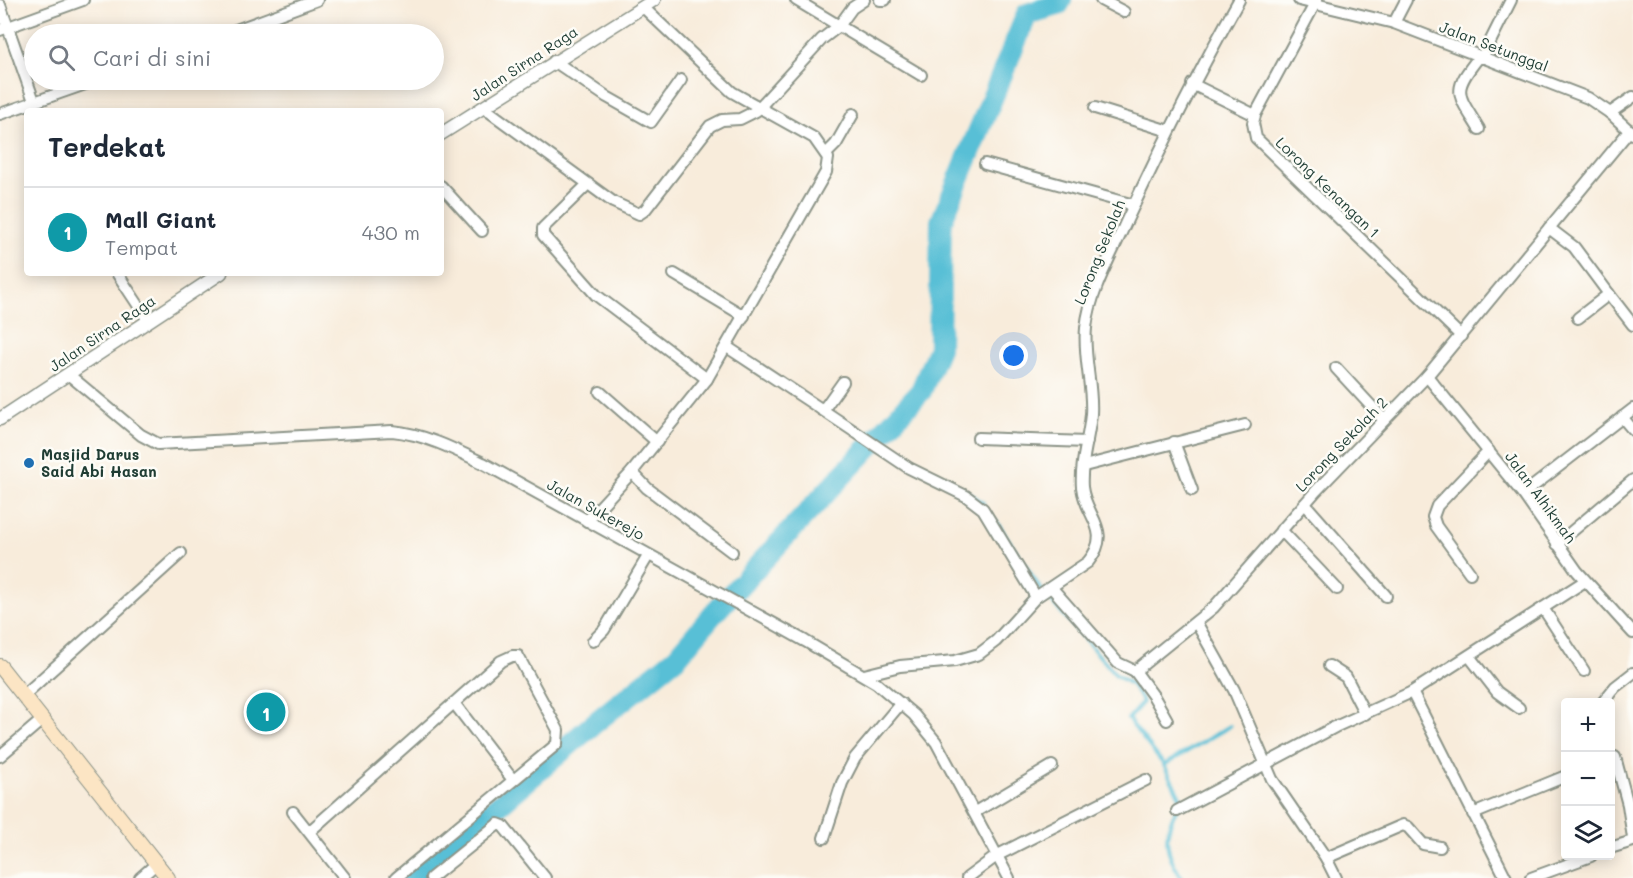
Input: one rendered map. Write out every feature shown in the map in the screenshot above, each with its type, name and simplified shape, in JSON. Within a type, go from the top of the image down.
[{"type":"main road","points":[[0,666],[168,878]]},
{"type":"street","points":[[4,29],[82,0]]},
{"type":"street","points":[[251,24],[315,0]]},
{"type":"street","points":[[796,0],[921,75]]},
{"type":"street","points":[[483,107],[613,202],[635,214],[642,212],[710,126],[722,120],[740,119],[759,108],[822,39],[839,26],[852,8],[864,0]]},
{"type":"street","points":[[880,0],[885,0]]},
{"type":"street","points":[[1101,0],[1124,12]]},
{"type":"street","name":"Lorong Sekolah","points":[[864,675],[900,666],[955,661],[979,654],[996,641],[1044,592],[1088,562],[1098,543],[1098,528],[1082,487],[1091,394],[1086,329],[1090,309],[1104,270],[1169,131],[1192,84],[1239,0]]},
{"type":"street","name":"Jalan Setunggal","points":[[1299,0],[1316,2],[1394,23],[1588,98],[1610,113],[1631,132]]},
{"type":"street","points":[[1394,23],[1406,0]]},
{"type":"street","points":[[1479,129],[1460,98],[1458,89],[1462,78],[1480,58],[1511,0]]},
{"type":"street","points":[[1192,84],[1255,115],[1316,2]]},
{"type":"street","points":[[648,3],[732,92],[814,138],[827,153]]},
{"type":"street","name":"Jalan Sirna Raga","points":[[444,132],[648,3]]},
{"type":"street","points":[[0,5],[4,29],[24,77]]},
{"type":"street","points":[[554,61],[607,97],[651,122],[681,80]]},
{"type":"street","points":[[29,90],[34,101]]},
{"type":"street","points":[[0,114],[67,90]]},
{"type":"street","points":[[1610,113],[1633,97]]},
{"type":"street","points":[[1095,108],[1169,131]]},
{"type":"street","points":[[587,521],[632,472],[707,379],[826,172],[827,153],[836,144],[853,114]]},
{"type":"street","name":"Lorong Kenangan 1","points":[[1255,115],[1253,123],[1256,138],[1461,336]]},
{"type":"street","name":"Lorong Sekolah 2","points":[[1135,671],[1196,622],[1230,590],[1281,530],[1427,376],[1631,132]]},
{"type":"street","points":[[985,164],[1134,205]]},
{"type":"street","points":[[588,184],[543,228],[543,235],[596,295],[707,379]]},
{"type":"street","points":[[444,189],[482,231]]},
{"type":"street","points":[[1549,228],[1574,247],[1633,325]]},
{"type":"street","points":[[674,274],[744,316]]},
{"type":"street","points":[[119,276],[148,320]]},
{"type":"street","name":"Jalan Sirna Raga","points":[[0,419],[215,276]]},
{"type":"street","points":[[1578,318],[1609,294]]},
{"type":"street","points":[[727,347],[877,448],[925,477],[966,496],[983,509],[1044,592],[1118,663],[1135,671],[1167,720]]},
{"type":"street","points":[[1336,368],[1384,420]]},
{"type":"street","name":"Jalan Sukerejo","points":[[68,374],[141,435],[158,444],[382,432],[411,433],[453,448],[864,675],[901,703],[936,742],[1009,878]]},
{"type":"street","name":"Jalan Alhikmah","points":[[1427,376],[1523,494],[1585,581],[1633,633]]},
{"type":"street","points":[[821,409],[826,406],[843,382]]},
{"type":"street","points":[[600,393],[657,442]]},
{"type":"street","points":[[1523,494],[1633,409]]},
{"type":"street","points":[[1622,417],[1633,430]]},
{"type":"street","points":[[1084,466],[1245,425]]},
{"type":"street","points":[[978,438],[1087,442]]},
{"type":"street","points":[[1174,442],[1192,490]]},
{"type":"street","points":[[1470,573],[1436,526],[1433,517],[1437,506],[1489,451]]},
{"type":"street","points":[[632,472],[647,488],[732,552]]},
{"type":"street","points":[[1557,544],[1633,480]]},
{"type":"street","points":[[1305,504],[1386,596]]},
{"type":"street","points":[[1281,530],[1337,589]]},
{"type":"street","points":[[22,696],[181,553]]},
{"type":"street","points":[[593,641],[604,630],[648,556]]},
{"type":"street","points":[[1177,811],[1265,764],[1412,692],[1585,581]]},
{"type":"street","points":[[1543,608],[1584,671]]},
{"type":"street","points":[[1196,622],[1234,690],[1265,764],[1280,793],[1326,858],[1336,878]]},
{"type":"street","points":[[309,831],[501,661],[518,656],[558,730],[558,740],[552,749],[396,878]]},
{"type":"street","points":[[1469,656],[1497,692],[1519,708]]},
{"type":"street","points":[[1329,666],[1346,677],[1365,714]]},
{"type":"street","points":[[1606,698],[1615,687],[1633,673]]},
{"type":"street","points":[[1412,692],[1506,878]]},
{"type":"street","points":[[454,703],[513,780]]},
{"type":"street","points":[[824,838],[842,783],[855,758],[901,703]]},
{"type":"street","points":[[0,756],[42,720]]},
{"type":"street","points":[[1615,757],[1633,840],[1615,847]]},
{"type":"street","points":[[975,812],[1052,766]]},
{"type":"street","points":[[1473,814],[1561,778]]},
{"type":"street","points":[[967,878],[998,855],[1146,780]]},
{"type":"street","points":[[293,812],[345,878]]},
{"type":"street","points":[[431,878],[498,824],[503,826],[545,878]]},
{"type":"street","points":[[1326,858],[1403,825],[1408,826],[1423,844],[1440,847]]},
{"type":"street","points":[[1531,878],[1551,875],[1581,860]]},
{"type":"street","points":[[140,878],[156,864]]},
{"type":"waterway","points":[[413,878],[597,721],[677,657],[713,614],[921,391],[939,348],[941,222],[1027,14],[1058,5],[1061,0]]},
{"type":"waterway","points":[[967,492],[983,503]]},
{"type":"waterway","points":[[996,521],[1040,588],[1116,675],[1131,684],[1143,702],[1128,719],[1164,765],[1181,799],[1171,821],[1167,838],[1170,856],[1182,878]]},
{"type":"waterway","points":[[1164,765],[1230,726]]},
{"type":"place","name":"Masjid Darus Said Abi Hasan","points":[[29,463]]},
{"type":"place","name":"Mall Giant","points":[[266,712]]}]
